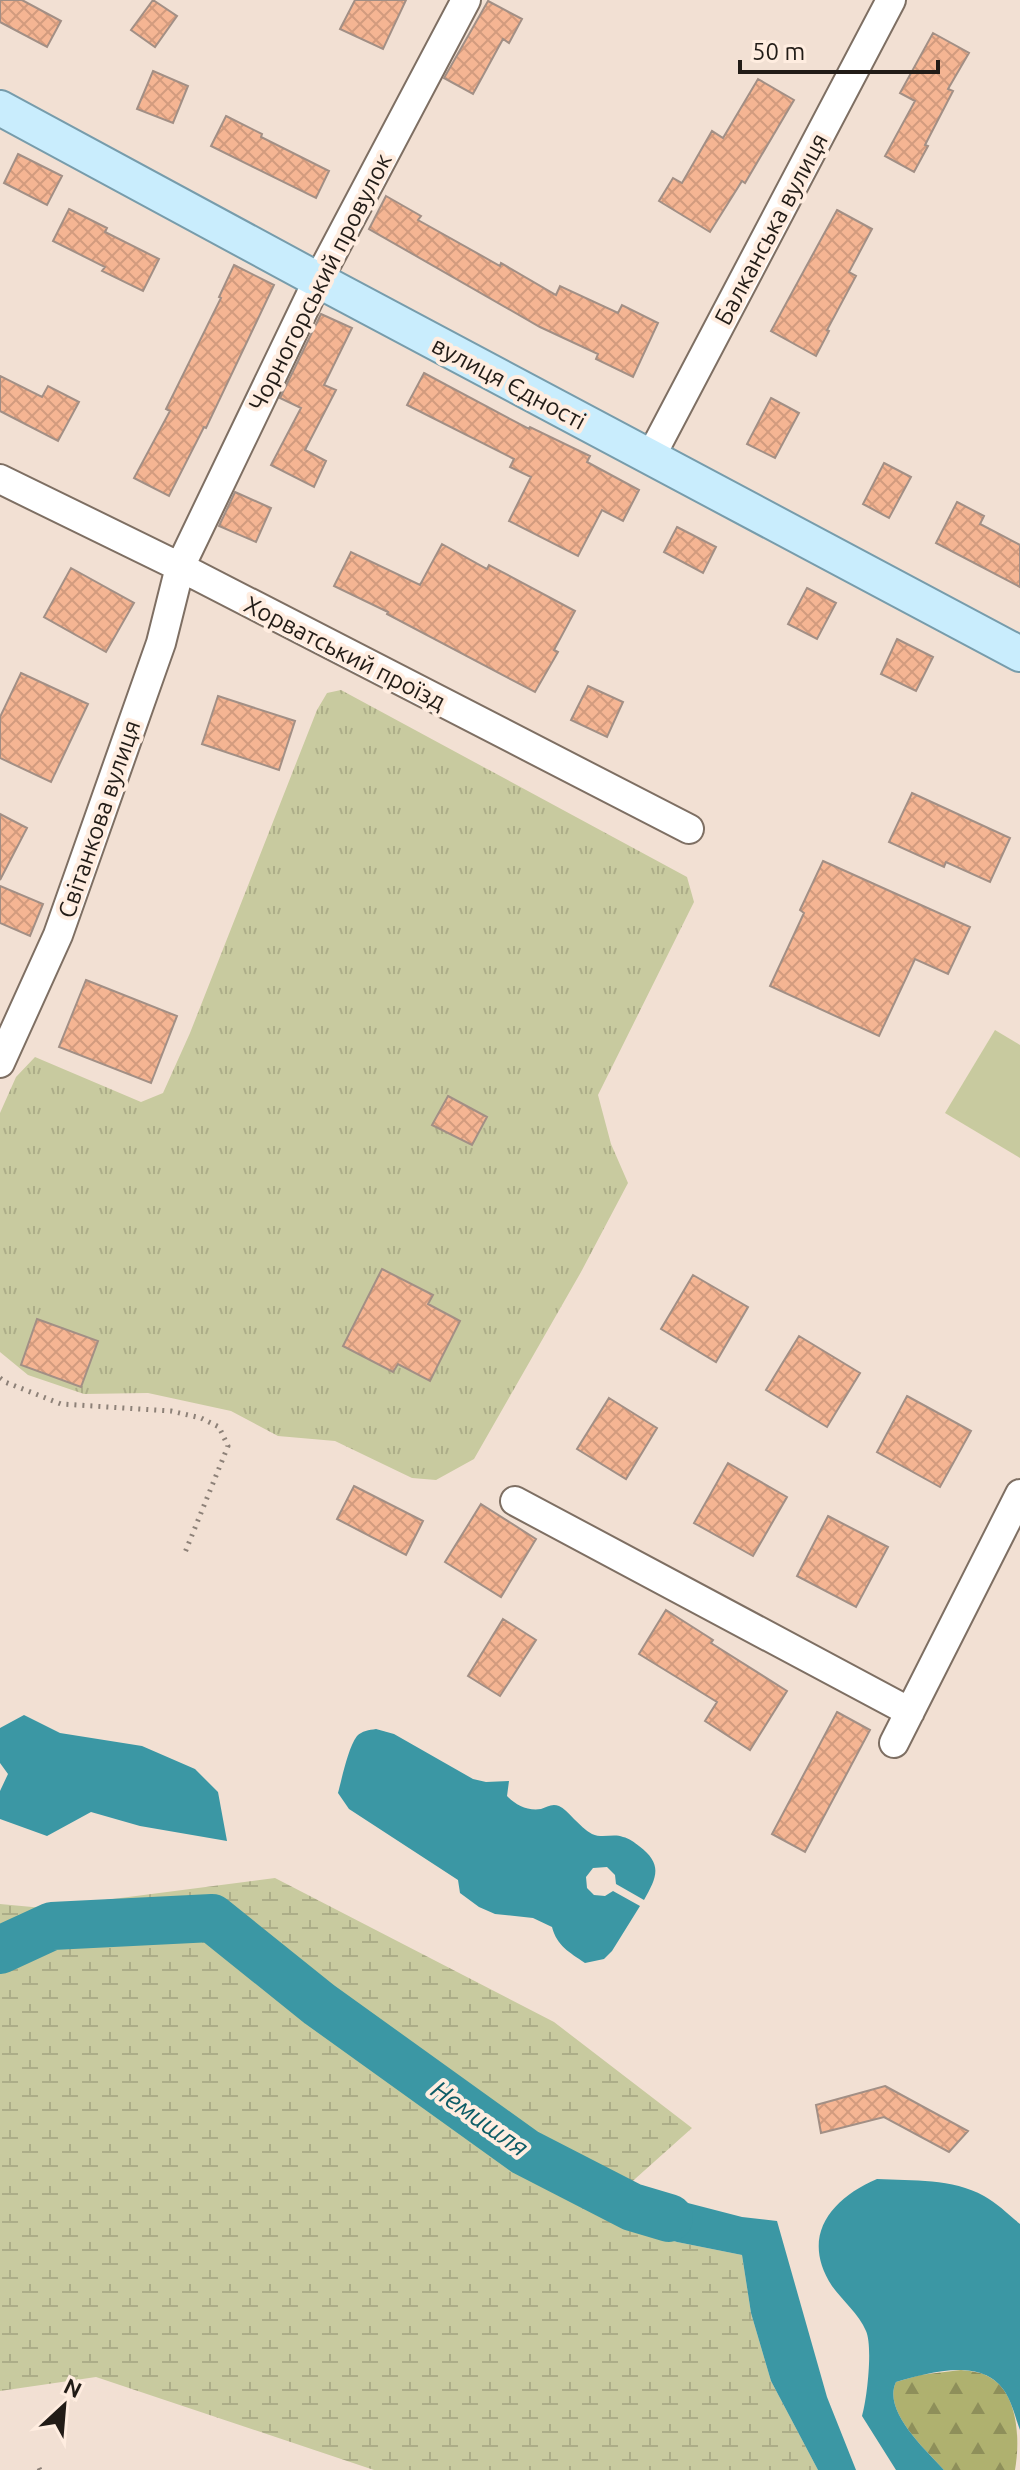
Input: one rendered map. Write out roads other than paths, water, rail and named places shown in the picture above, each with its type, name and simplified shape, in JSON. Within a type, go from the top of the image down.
[{"type":"main road","name":"вулиця Єдності","points":[[0,108],[1020,654]]},
{"type":"street","name":"Чорногорський провулок","points":[[180,567],[318,280],[466,0]]},
{"type":"street","name":"Балканська вулиця","points":[[650,458],[891,0]]},
{"type":"street","name":"Хорватський проїзд","points":[[0,479],[180,567],[689,829]]},
{"type":"street","name":"Світанкова вулиця","points":[[0,1063],[58,935],[161,643],[180,567]]},
{"type":"street","points":[[894,1743],[1020,1494]]},
{"type":"street","points":[[515,1501],[910,1712]]},
{"type":"water","points":[[24,1715],[60,1733],[142,1746],[195,1769],[218,1792],[227,1841],[140,1826],[91,1812],[47,1836],[0,1819],[0,1791],[8,1774],[0,1763],[0,1728]]},
{"type":"water","points":[[376,1729],[394,1734],[473,1779],[509,1781],[507,1796],[522,1807],[541,1809],[559,1806],[592,1834],[625,1838],[647,1853],[655,1865],[655,1871],[644,1900],[616,1884],[615,1875],[607,1867],[593,1868],[586,1877],[587,1888],[594,1895],[605,1896],[613,1891],[640,1906],[612,1951],[604,1959],[585,1963],[560,1944],[552,1927],[533,1918],[495,1914],[479,1907],[460,1893],[458,1880],[349,1809],[338,1793],[348,1755],[357,1736]]},
{"type":"water","points":[[877,2179],[932,2182],[972,2190],[989,2199],[1020,2224],[1020,2430],[1003,2389],[981,2373],[952,2370],[896,2382],[893,2393],[900,2417],[944,2470],[896,2470],[862,2416],[868,2373],[868,2338],[859,2319],[832,2286],[819,2251],[825,2222],[834,2209],[860,2187]]},
{"type":"water","points":[[626,2187],[742,2217],[777,2221],[827,2397],[856,2470],[818,2470],[771,2381],[751,2313],[742,2255],[677,2242],[621,2225],[594,2198]]},
{"type":"waterway","name":"Немишля","points":[[0,1950],[52,1926],[212,1918],[319,2004],[525,2152],[632,2207],[669,2218]]}]
